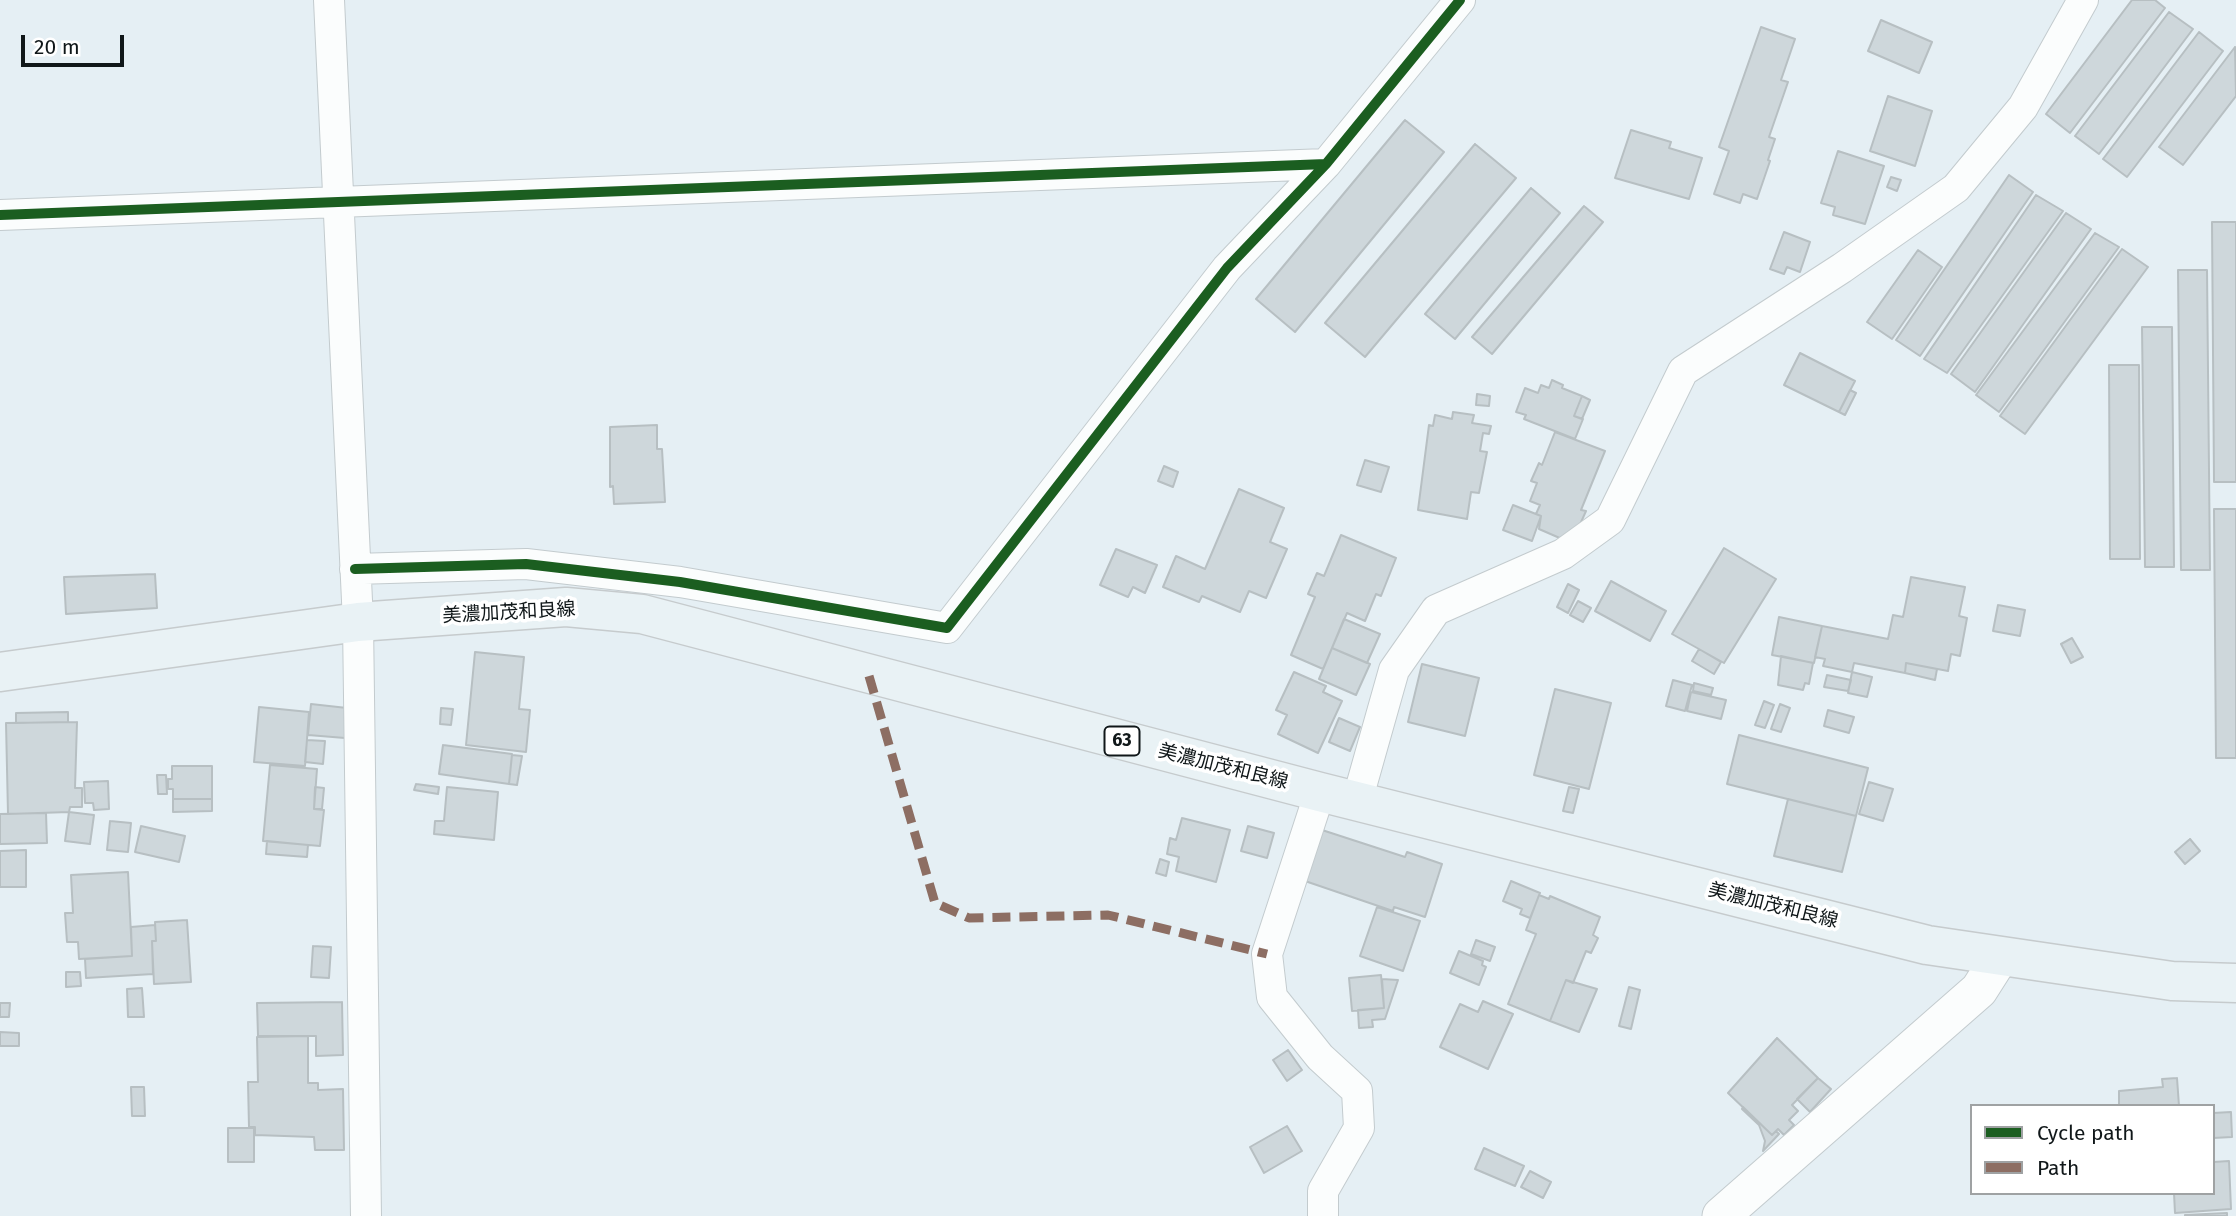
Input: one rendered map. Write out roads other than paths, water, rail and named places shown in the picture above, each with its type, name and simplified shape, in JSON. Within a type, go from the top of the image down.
[{"type":"main road","name":"美濃加茂和良線","points":[[0,672],[358,622],[566,607],[642,614],[1357,802],[1927,945],[2172,981],[2236,983]]},
{"type":"street","points":[[329,0],[358,622],[366,1216]]},
{"type":"street","points":[[355,569],[526,564],[680,582],[947,628],[1227,268],[1326,164],[1460,0]]},
{"type":"street","points":[[1357,802],[1394,670],[1436,610],[1563,554],[1610,520],[1683,371],[1842,268],[1956,188],[2023,107],[2083,0]]},
{"type":"street","points":[[0,215],[1326,164]]},
{"type":"street","points":[[1320,792],[1267,954],[1272,997],[1321,1057],[1357,1091],[1359,1128],[1324,1191],[1323,1216]]},
{"type":"street","points":[[1721,1216],[1979,990],[2000,957]]}]
